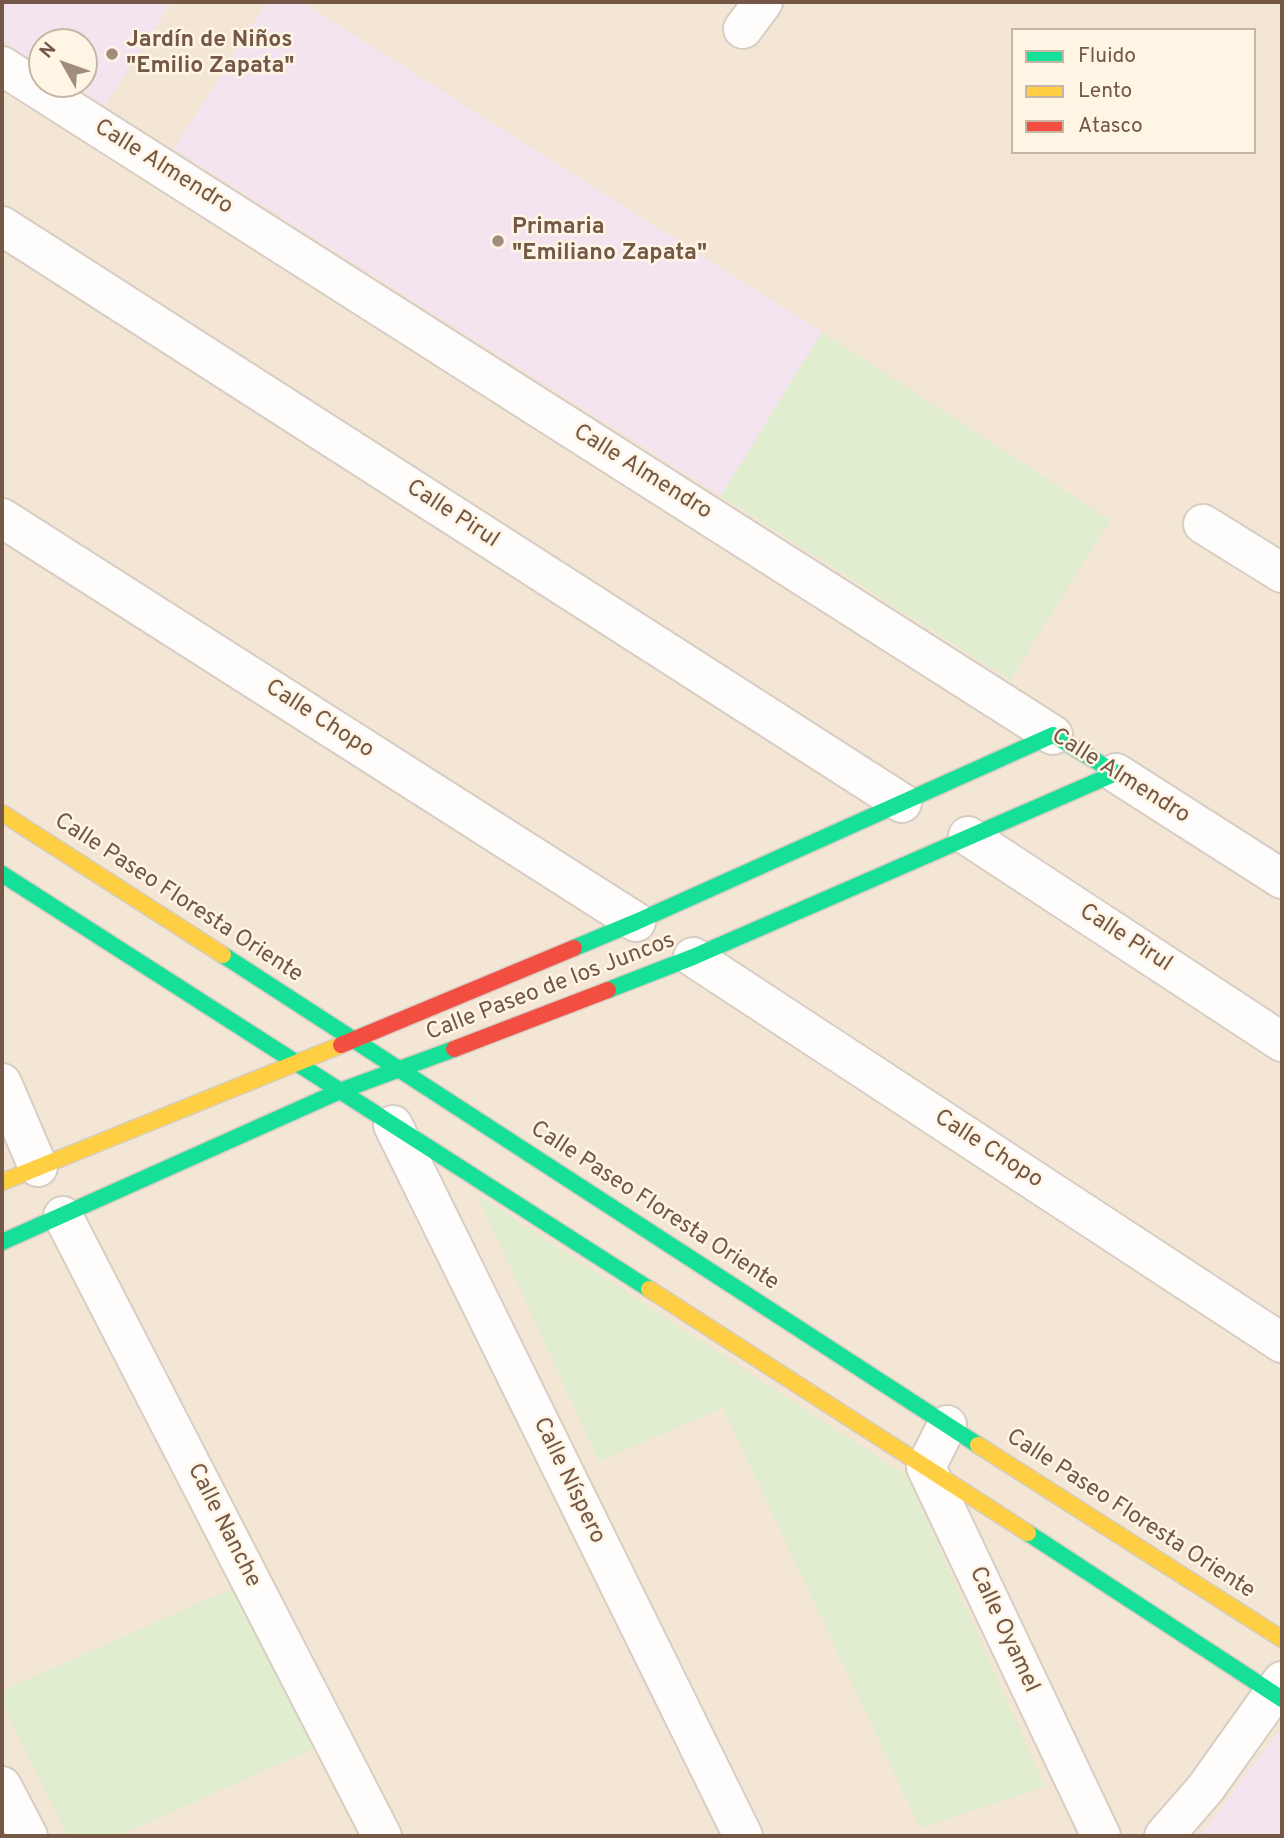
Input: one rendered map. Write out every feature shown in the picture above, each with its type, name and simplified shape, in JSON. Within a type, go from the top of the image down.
[{"type":"street","name":"Calle Almendro","points":[[2,66],[1282,879]]},
{"type":"street","name":"Calle Pirul","points":[[2,226],[902,803]]},
{"type":"street","name":"Calle Chopo","points":[[2,518],[636,922]]},
{"type":"street","points":[[1203,524],[1282,573]]},
{"type":"street","name":"Calle Paseo de los Juncos","points":[[2,1182],[636,922],[1053,734]]},
{"type":"street","name":"Calle Paseo de los Juncos","points":[[2,1241],[64,1216],[340,1091],[693,957],[1115,773]]},
{"type":"street","name":"Calle Paseo Floresta Oriente","points":[[2,813],[1282,1639]]},
{"type":"street","name":"Calle Pirul","points":[[968,836],[1282,1042]]},
{"type":"street","points":[[2,874],[1279,1691],[1205,1789],[1164,1836]]},
{"type":"street","name":"Calle Chopo","points":[[693,957],[1282,1343]]},
{"type":"street","points":[[2,1083],[38,1167]]},
{"type":"street","name":"Calle Níspero","points":[[393,1125],[743,1836]]},
{"type":"street","name":"Calle Nanche","points":[[64,1216],[382,1836]]},
{"type":"street","points":[[926,1467],[947,1425]]},
{"type":"street","name":"Calle Oyamel","points":[[926,1467],[1101,1836]]},
{"type":"street","points":[[2,1786],[28,1836]]},
{"type":"shaded area","points":[[2,2],[1282,2],[1282,1836],[2,1836]]},
{"type":"shaded area","name":"Jardín de Niños \"Emilio Zapata\"","points":[[2,2],[172,2],[105,106],[92,98],[98,98],[98,28],[28,28],[28,57],[2,40]]},
{"type":"shaded area","name":"Primaria \"Emiliano Zapata\"","points":[[267,2],[302,2],[822,332],[721,496],[174,149]]},
{"type":"shaded area","points":[[1277,1733],[1282,1736],[1282,1836],[1200,1836]]},
{"type":"green space","points":[[822,332],[1110,520],[1010,680],[721,496]]},
{"type":"green space","points":[[477,1195],[907,1476],[1045,1787],[920,1828],[723,1408],[599,1461]]},
{"type":"green space","points":[[235,1587],[315,1748],[118,1836],[68,1836],[2,1704],[2,1691]]},
{"type":"traffic: fast","points":[[574,948],[1053,735],[1116,773]]},
{"type":"traffic: fast","points":[[608,990],[693,957],[1116,773]]},
{"type":"traffic: fast","points":[[2,874],[649,1289]]},
{"type":"traffic: fast","points":[[223,955],[978,1445]]},
{"type":"traffic: fast","points":[[2,1242],[340,1091],[454,1049]]},
{"type":"traffic: fast","points":[[1028,1533],[1282,1699]]},
{"type":"traffic: slow","points":[[2,813],[223,955]]},
{"type":"traffic: slow","points":[[2,1182],[341,1045]]},
{"type":"traffic: slow","points":[[649,1289],[1028,1533]]},
{"type":"traffic: slow","points":[[978,1445],[1282,1639]]},
{"type":"traffic: jam","points":[[341,1045],[574,948]]},
{"type":"traffic: jam","points":[[454,1049],[608,990]]},
{"type":"place","name":"Jardín de Niños \"Emilio Zapata\"","points":[[112,54]]},
{"type":"place","name":"Primaria \"Emiliano Zapata\"","points":[[498,241]]}]
